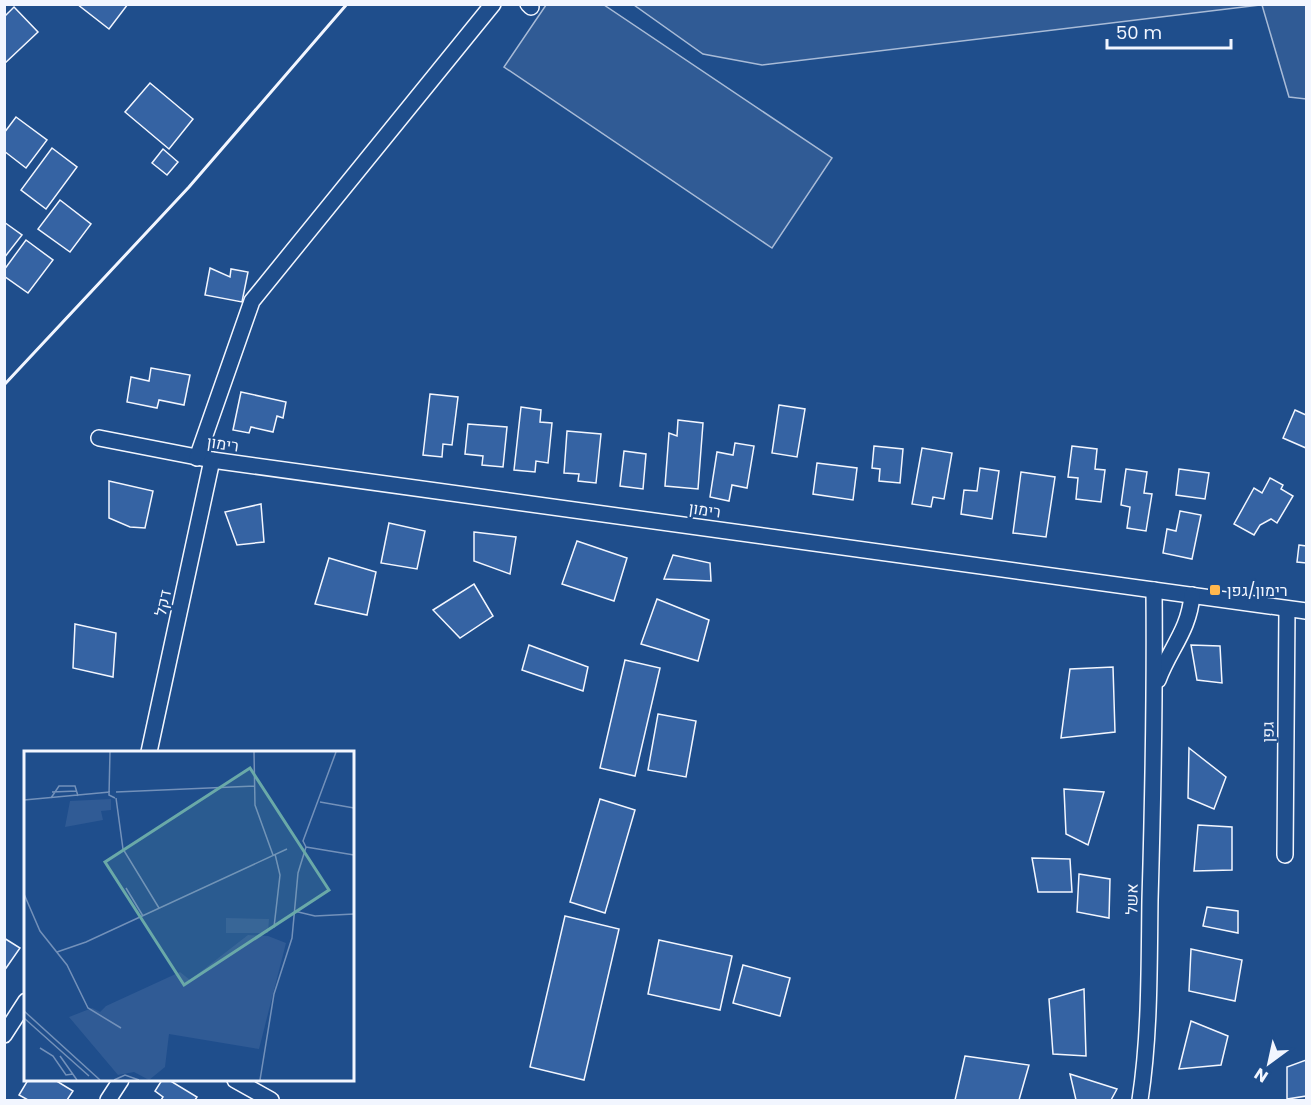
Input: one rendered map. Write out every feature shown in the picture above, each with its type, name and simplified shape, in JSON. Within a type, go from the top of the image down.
[{"type":"street","name":"דקל","points":[[149,751],[205,459],[252,301],[493,4]]},
{"type":"street","name":"רימון","points":[[99,438],[205,459],[1306,611]]},
{"type":"street","name":"אשל","points":[[1140,1101],[1146,1046],[1155,698],[1154,590]]},
{"type":"street","name":"אשל","points":[[1155,698],[1158,678],[1185,629],[1190,614],[1191,595]]},
{"type":"street","name":"גפן","points":[[1285,855],[1287,609]]},
{"type":"street","points":[[4,1035],[24,1004]]},
{"type":"street","points":[[108,1101],[120,1081]]},
{"type":"street","points":[[236,1081],[271,1101]]},
{"type":"shaded area","points":[[546,5],[604,5],[832,158],[772,248],[504,67]]},
{"type":"shaded area","points":[[634,5],[1260,5],[762,65],[703,54]]},
{"type":"shaded area","points":[[1262,5],[1306,5],[1306,99],[1289,97]]},
{"type":"building","points":[[77,4],[128,4],[109,29]]},
{"type":"building","points":[[14,7],[38,32],[4,64],[4,17]]},
{"type":"building","points":[[150,83],[193,119],[169,149],[125,112]]},
{"type":"building","points":[[16,117],[47,140],[26,168],[4,151],[4,133]]},
{"type":"building","points":[[52,148],[77,167],[46,209],[21,190]]},
{"type":"building","points":[[163,149],[178,162],[167,175],[152,163]]},
{"type":"building","points":[[60,200],[91,224],[70,252],[38,229]]},
{"type":"building","points":[[4,222],[22,235],[4,258]]},
{"type":"building","points":[[26,240],[53,260],[28,293],[4,276],[4,270]]},
{"type":"building","points":[[210,268],[230,277],[231,269],[248,272],[242,302],[205,295]]},
{"type":"building","points":[[151,368],[190,375],[184,405],[159,400],[157,408],[127,402],[131,377],[149,381]]},
{"type":"building","points":[[241,392],[286,402],[283,418],[277,416],[273,432],[251,427],[249,433],[233,430]]},
{"type":"building","points":[[430,394],[458,397],[452,445],[443,444],[442,457],[423,455]]},
{"type":"building","points":[[779,405],[805,409],[797,457],[772,453]]},
{"type":"building","points":[[521,407],[541,410],[540,422],[552,423],[548,463],[536,461],[535,472],[514,470]]},
{"type":"building","points":[[1295,410],[1306,415],[1306,448],[1283,438]]},
{"type":"building","points":[[678,420],[703,423],[698,489],[665,486],[669,433],[677,436]]},
{"type":"building","points":[[468,424],[507,427],[503,467],[482,465],[483,456],[465,454]]},
{"type":"building","points":[[567,431],[601,434],[596,483],[578,481],[579,474],[564,473]]},
{"type":"building","points":[[735,443],[754,446],[747,488],[732,485],[729,501],[710,497],[717,452],[733,455]]},
{"type":"building","points":[[874,446],[903,449],[900,483],[879,481],[880,469],[872,468]]},
{"type":"building","points":[[1072,446],[1097,449],[1095,469],[1105,470],[1101,502],[1076,499],[1078,478],[1068,477]]},
{"type":"building","points":[[922,448],[952,453],[944,499],[933,497],[931,507],[912,504]]},
{"type":"building","points":[[624,451],[646,454],[643,489],[620,486]]},
{"type":"building","points":[[817,463],[857,468],[853,500],[813,494]]},
{"type":"building","points":[[980,468],[999,471],[992,519],[961,514],[964,490],[977,491]]},
{"type":"building","points":[[1126,469],[1147,472],[1144,493],[1152,494],[1146,531],[1127,528],[1130,507],[1121,505]]},
{"type":"building","points":[[1179,469],[1209,473],[1205,499],[1176,495]]},
{"type":"building","points":[[1021,472],[1055,477],[1046,537],[1013,533]]},
{"type":"building","points":[[1270,478],[1283,485],[1281,489],[1293,496],[1277,523],[1271,519],[1260,525],[1254,535],[1234,524],[1254,488],[1262,493]]},
{"type":"building","points":[[109,481],[153,491],[145,528],[130,527],[109,518]]},
{"type":"building","points":[[261,504],[264,542],[237,545],[225,512]]},
{"type":"building","points":[[1180,511],[1201,515],[1192,559],[1163,553],[1167,529],[1176,531]]},
{"type":"building","points":[[389,523],[425,531],[417,569],[381,563]]},
{"type":"building","points":[[474,532],[516,537],[510,574],[474,561]]},
{"type":"building","points":[[577,541],[627,558],[614,601],[562,584]]},
{"type":"building","points":[[1299,545],[1306,546],[1306,563],[1297,562]]},
{"type":"building","points":[[673,555],[710,563],[711,581],[664,579]]},
{"type":"building","points":[[329,558],[376,572],[367,615],[315,604]]},
{"type":"building","points":[[474,584],[493,616],[460,638],[433,610]]},
{"type":"building","points":[[657,599],[709,620],[698,661],[641,644]]},
{"type":"building","points":[[75,624],[116,633],[113,677],[73,668]]},
{"type":"building","points":[[529,645],[588,667],[583,691],[522,670]]},
{"type":"building","points":[[1191,645],[1220,646],[1222,683],[1197,680]]},
{"type":"building","points":[[625,660],[660,668],[635,776],[600,768]]},
{"type":"building","points":[[1113,667],[1115,732],[1061,738],[1070,669]]},
{"type":"building","points":[[658,714],[696,721],[686,777],[648,770]]},
{"type":"building","points":[[1189,748],[1226,777],[1214,809],[1188,798]]},
{"type":"building","points":[[1064,789],[1104,792],[1088,845],[1066,834]]},
{"type":"building","points":[[600,799],[635,810],[605,913],[570,902]]},
{"type":"building","points":[[1198,825],[1232,827],[1232,870],[1194,871]]},
{"type":"building","points":[[1032,858],[1070,859],[1072,892],[1038,892]]},
{"type":"building","points":[[1079,874],[1110,879],[1109,918],[1077,912]]},
{"type":"building","points":[[1207,907],[1238,911],[1238,933],[1203,926]]},
{"type":"building","points":[[565,916],[619,929],[584,1080],[530,1067]]},
{"type":"building","points":[[4,938],[20,948],[4,971]]},
{"type":"building","points":[[659,940],[732,956],[720,1010],[648,994]]},
{"type":"building","points":[[1191,949],[1242,960],[1235,1001],[1189,991]]},
{"type":"building","points":[[743,965],[790,978],[780,1016],[733,1003]]},
{"type":"building","points":[[1084,989],[1086,1056],[1053,1054],[1049,999]]},
{"type":"building","points":[[1191,1021],[1228,1036],[1221,1065],[1179,1069]]},
{"type":"building","points":[[965,1056],[1029,1065],[1019,1100],[955,1100]]},
{"type":"building","points":[[1306,1060],[1306,1096],[1287,1099],[1287,1067]]},
{"type":"building","points":[[1070,1074],[1117,1089],[1111,1100],[1076,1100]]},
{"type":"building","points":[[27,1081],[57,1081],[73,1091],[67,1100],[28,1100],[19,1095]]},
{"type":"building","points":[[161,1081],[171,1081],[197,1097],[195,1100],[161,1100],[163,1097],[155,1091]]},
{"type":"wall","points":[[4,385],[189,187],[347,4]]},
{"type":"place","name":"רימון/גפן","points":[[1215,590]]}]
